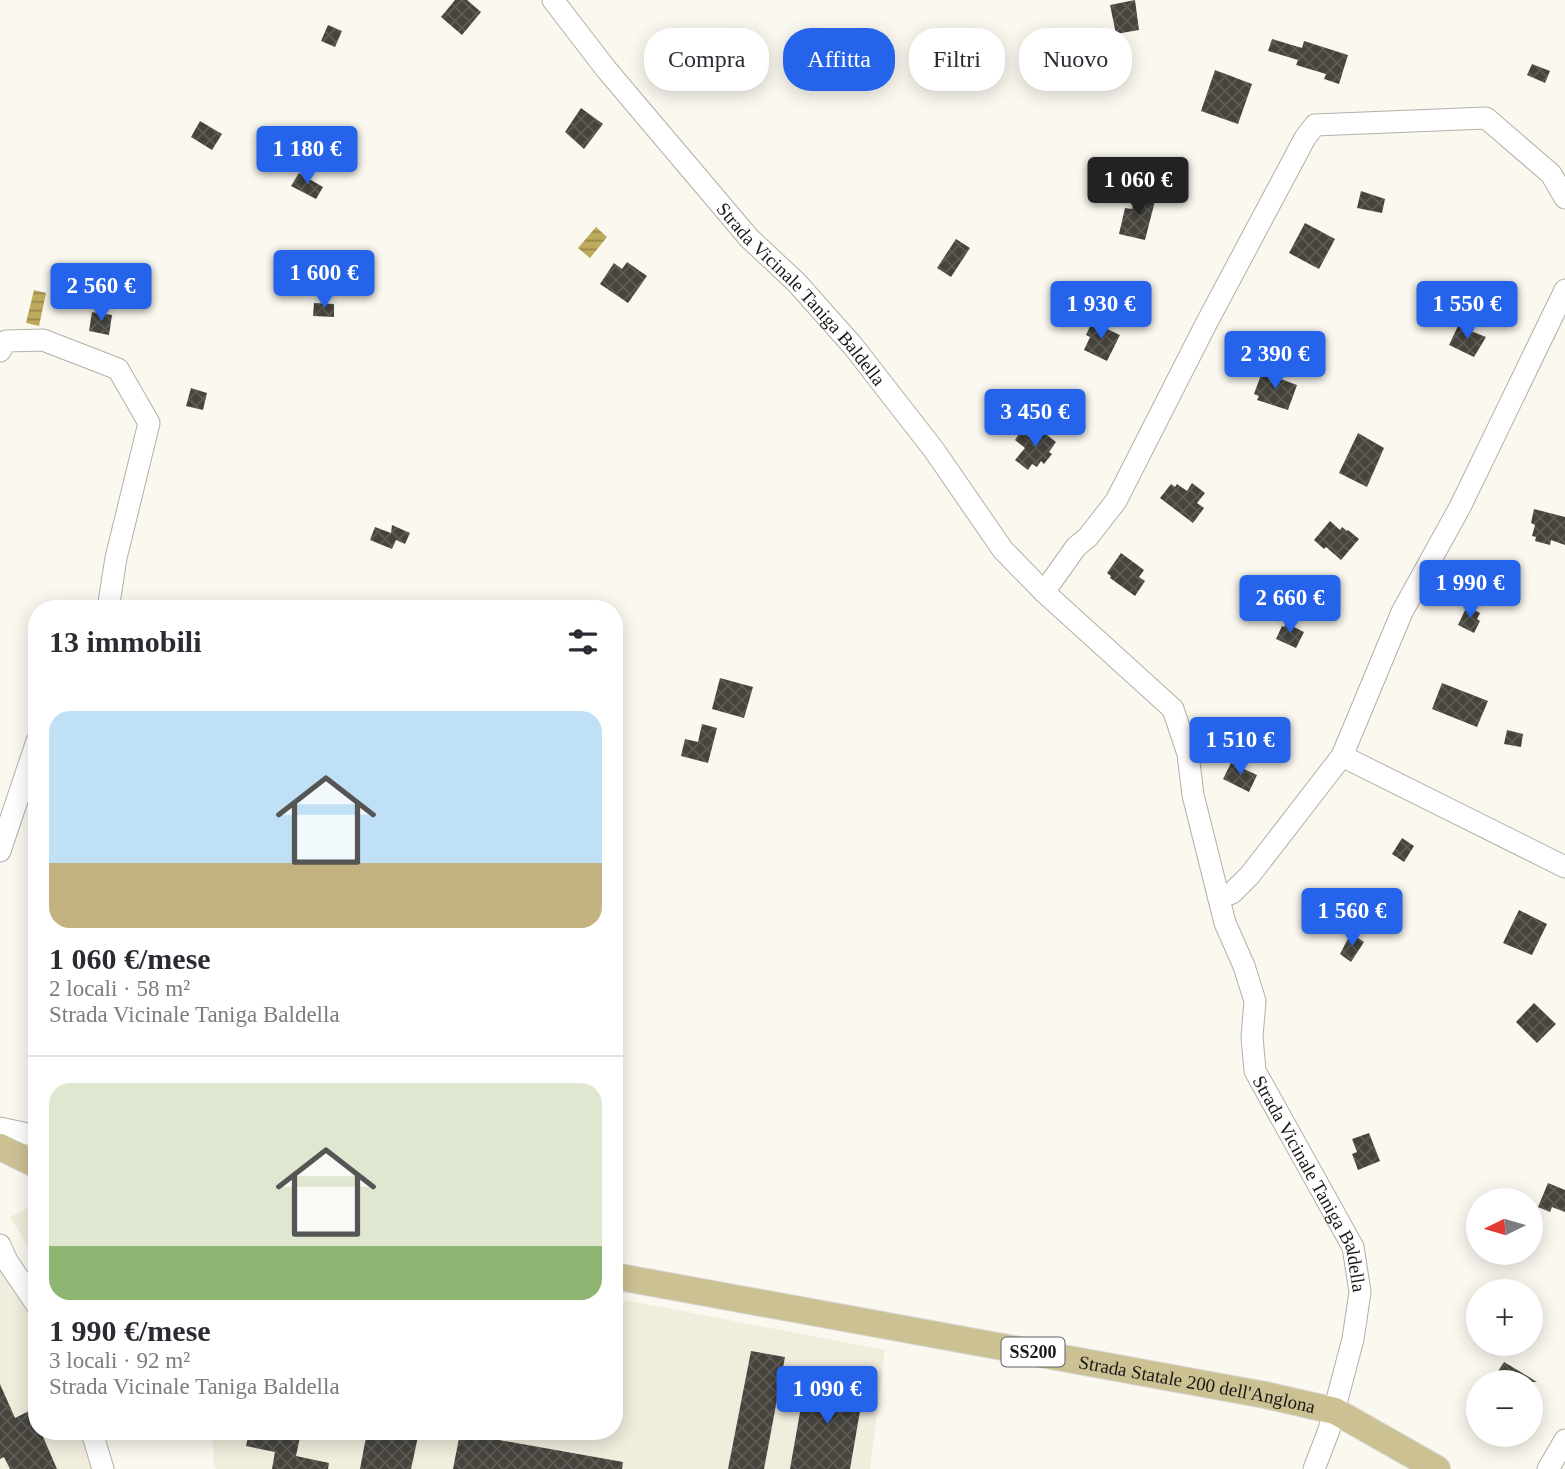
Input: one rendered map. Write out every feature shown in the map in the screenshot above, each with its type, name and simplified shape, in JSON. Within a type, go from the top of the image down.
[{"type":"main road","points":[[0,1147],[28,1161]]},
{"type":"main road","name":"Strada Statale 200 dell'Anglona","points":[[623,1278],[1251,1392],[1335,1411],[1437,1469]]},
{"type":"street","name":"Strada Vicinale Taniga Baldella","points":[[553,0],[606,69],[740,228],[797,283],[853,346],[934,450],[1003,550],[1044,592],[1172,709],[1188,754],[1194,795],[1225,923],[1244,966],[1255,1001],[1252,1037],[1255,1071],[1353,1247],[1360,1292],[1335,1411],[1314,1469]]},
{"type":"street","points":[[1044,592],[1076,547],[1088,537],[1116,501],[1206,324],[1305,138],[1315,125],[1486,118],[1551,174],[1565,198]]},
{"type":"street","points":[[1219,898],[1232,892],[1250,875],[1342,756],[1402,612],[1460,507],[1565,290]]},
{"type":"street","points":[[0,351],[6,341],[43,340],[118,369],[149,423],[116,558],[109,600]]},
{"type":"street","points":[[1342,756],[1565,867]]},
{"type":"street","points":[[0,851],[28,768]]},
{"type":"street","points":[[0,1128],[28,1134]]},
{"type":"street","points":[[0,1245],[7,1261],[28,1292]]},
{"type":"street","name":"Strada Vicinale Taniga Baldella","points":[[1292,1401],[1323,1397],[1348,1358]]},
{"type":"street","name":"Strada Vicinale Taniga Baldella","points":[[1348,1358],[1351,1397],[1358,1413],[1379,1436]]},
{"type":"street","points":[[94,1440],[103,1469]]},
{"type":"street","points":[[1548,1469],[1565,1440]]},
{"type":"shaded area","points":[[596,227],[607,237],[590,258],[578,248]]},
{"type":"shaded area","points":[[34,290],[46,293],[39,326],[26,323]]},
{"type":"shaded area","points":[[28,1208],[28,1246],[10,1217]]},
{"type":"shaded area","points":[[0,1262],[28,1308],[28,1440],[86,1440],[95,1469],[0,1469]]},
{"type":"shaded area","points":[[623,1300],[885,1350],[870,1469],[216,1469],[212,1440],[623,1440]]},
{"type":"building","points":[[455,0],[467,0],[481,12],[462,35],[441,17]]},
{"type":"building","points":[[1135,0],[1139,30],[1115,28],[1110,5]]},
{"type":"building","points":[[328,25],[342,31],[335,47],[321,41]]},
{"type":"building","points":[[1272,39],[1302,48],[1304,41],[1348,55],[1339,84],[1324,79],[1326,74],[1296,65],[1298,60],[1268,51]]},
{"type":"building","points":[[1532,64],[1550,71],[1545,83],[1527,75]]},
{"type":"building","points":[[1215,70],[1252,84],[1238,124],[1201,111]]},
{"type":"building","points":[[581,108],[603,124],[584,149],[565,132]]},
{"type":"building","points":[[200,121],[222,134],[212,150],[191,137]]},
{"type":"building","points":[[299,173],[323,187],[316,199],[291,186]]},
{"type":"building","points":[[1361,191],[1385,199],[1382,213],[1357,208]]},
{"type":"building","points":[[1136,192],[1156,197],[1145,240],[1119,234],[1125,208],[1132,209]]},
{"type":"building","points":[[1305,223],[1335,239],[1319,269],[1289,253]]},
{"type":"building","points":[[956,239],[970,248],[951,277],[937,268]]},
{"type":"building","points":[[627,262],[647,276],[628,303],[600,284],[614,263],[622,269]]},
{"type":"building","points":[[314,303],[334,304],[334,317],[313,316]]},
{"type":"building","points":[[92,312],[112,315],[109,335],[89,331]]},
{"type":"building","points":[[1092,322],[1120,335],[1107,361],[1084,350],[1090,337],[1086,335]]},
{"type":"building","points":[[1458,326],[1486,337],[1474,357],[1449,345]]},
{"type":"building","points":[[1262,372],[1297,385],[1288,410],[1257,400],[1259,396],[1254,394]]},
{"type":"building","points":[[191,388],[207,393],[203,410],[186,406]]},
{"type":"building","points":[[1039,429],[1056,442],[1049,452],[1052,454],[1044,464],[1041,461],[1037,467],[1032,464],[1028,470],[1015,460],[1025,448],[1015,440],[1021,431],[1032,439]]},
{"type":"building","points":[[1358,433],[1384,448],[1367,487],[1339,473]]},
{"type":"building","points":[[1192,483],[1205,493],[1197,503],[1204,508],[1193,523],[1160,498],[1171,484],[1175,487],[1177,484],[1187,491]]},
{"type":"building","points":[[1534,509],[1565,517],[1565,545],[1551,540],[1550,545],[1535,541],[1536,537],[1532,536],[1535,525],[1531,523]]},
{"type":"building","points":[[1330,521],[1340,530],[1342,527],[1359,539],[1341,560],[1314,540]]},
{"type":"building","points":[[392,525],[410,533],[405,544],[396,540],[392,549],[370,540],[375,527],[391,533]]},
{"type":"building","points":[[1121,553],[1144,570],[1139,577],[1145,581],[1135,596],[1107,573]]},
{"type":"building","points":[[1467,606],[1480,613],[1477,619],[1480,621],[1474,633],[1458,625]]},
{"type":"building","points":[[1286,623],[1304,632],[1296,648],[1276,639]]},
{"type":"building","points":[[720,678],[753,687],[744,718],[712,709]]},
{"type":"building","points":[[1442,683],[1488,701],[1477,727],[1432,709]]},
{"type":"building","points":[[702,724],[717,728],[708,763],[681,756],[685,739],[698,742]]},
{"type":"building","points":[[1507,730],[1523,734],[1521,747],[1504,744]]},
{"type":"building","points":[[1231,763],[1257,775],[1249,792],[1223,779]]},
{"type":"building","points":[[1402,838],[1414,846],[1404,862],[1392,854]]},
{"type":"building","points":[[1519,910],[1547,924],[1532,955],[1503,943]]},
{"type":"building","points":[[1351,933],[1364,942],[1351,962],[1340,954]]},
{"type":"building","points":[[1534,1003],[1556,1024],[1537,1043],[1516,1022]]},
{"type":"building","points":[[1369,1133],[1380,1161],[1358,1170],[1352,1154],[1357,1152],[1352,1139]]},
{"type":"building","points":[[1548,1183],[1565,1190],[1565,1212],[1552,1207],[1550,1212],[1544,1210],[1544,1193]]},
{"type":"building","points":[[751,1351],[785,1357],[764,1469],[728,1469]]},
{"type":"building","points":[[1504,1362],[1517,1370],[1499,1370]]},
{"type":"building","points":[[806,1378],[864,1388],[850,1469],[790,1469]]},
{"type":"building","points":[[0,1384],[15,1418],[28,1412],[28,1440],[44,1440],[57,1469],[10,1469],[4,1457],[0,1459]]},
{"type":"building","points":[[247,1440],[299,1440],[296,1456],[329,1463],[328,1469],[272,1469],[275,1452],[246,1446]]},
{"type":"building","points":[[365,1440],[417,1440],[411,1469],[360,1469]]},
{"type":"building","points":[[459,1440],[499,1440],[623,1462],[622,1469],[453,1469]]}]
